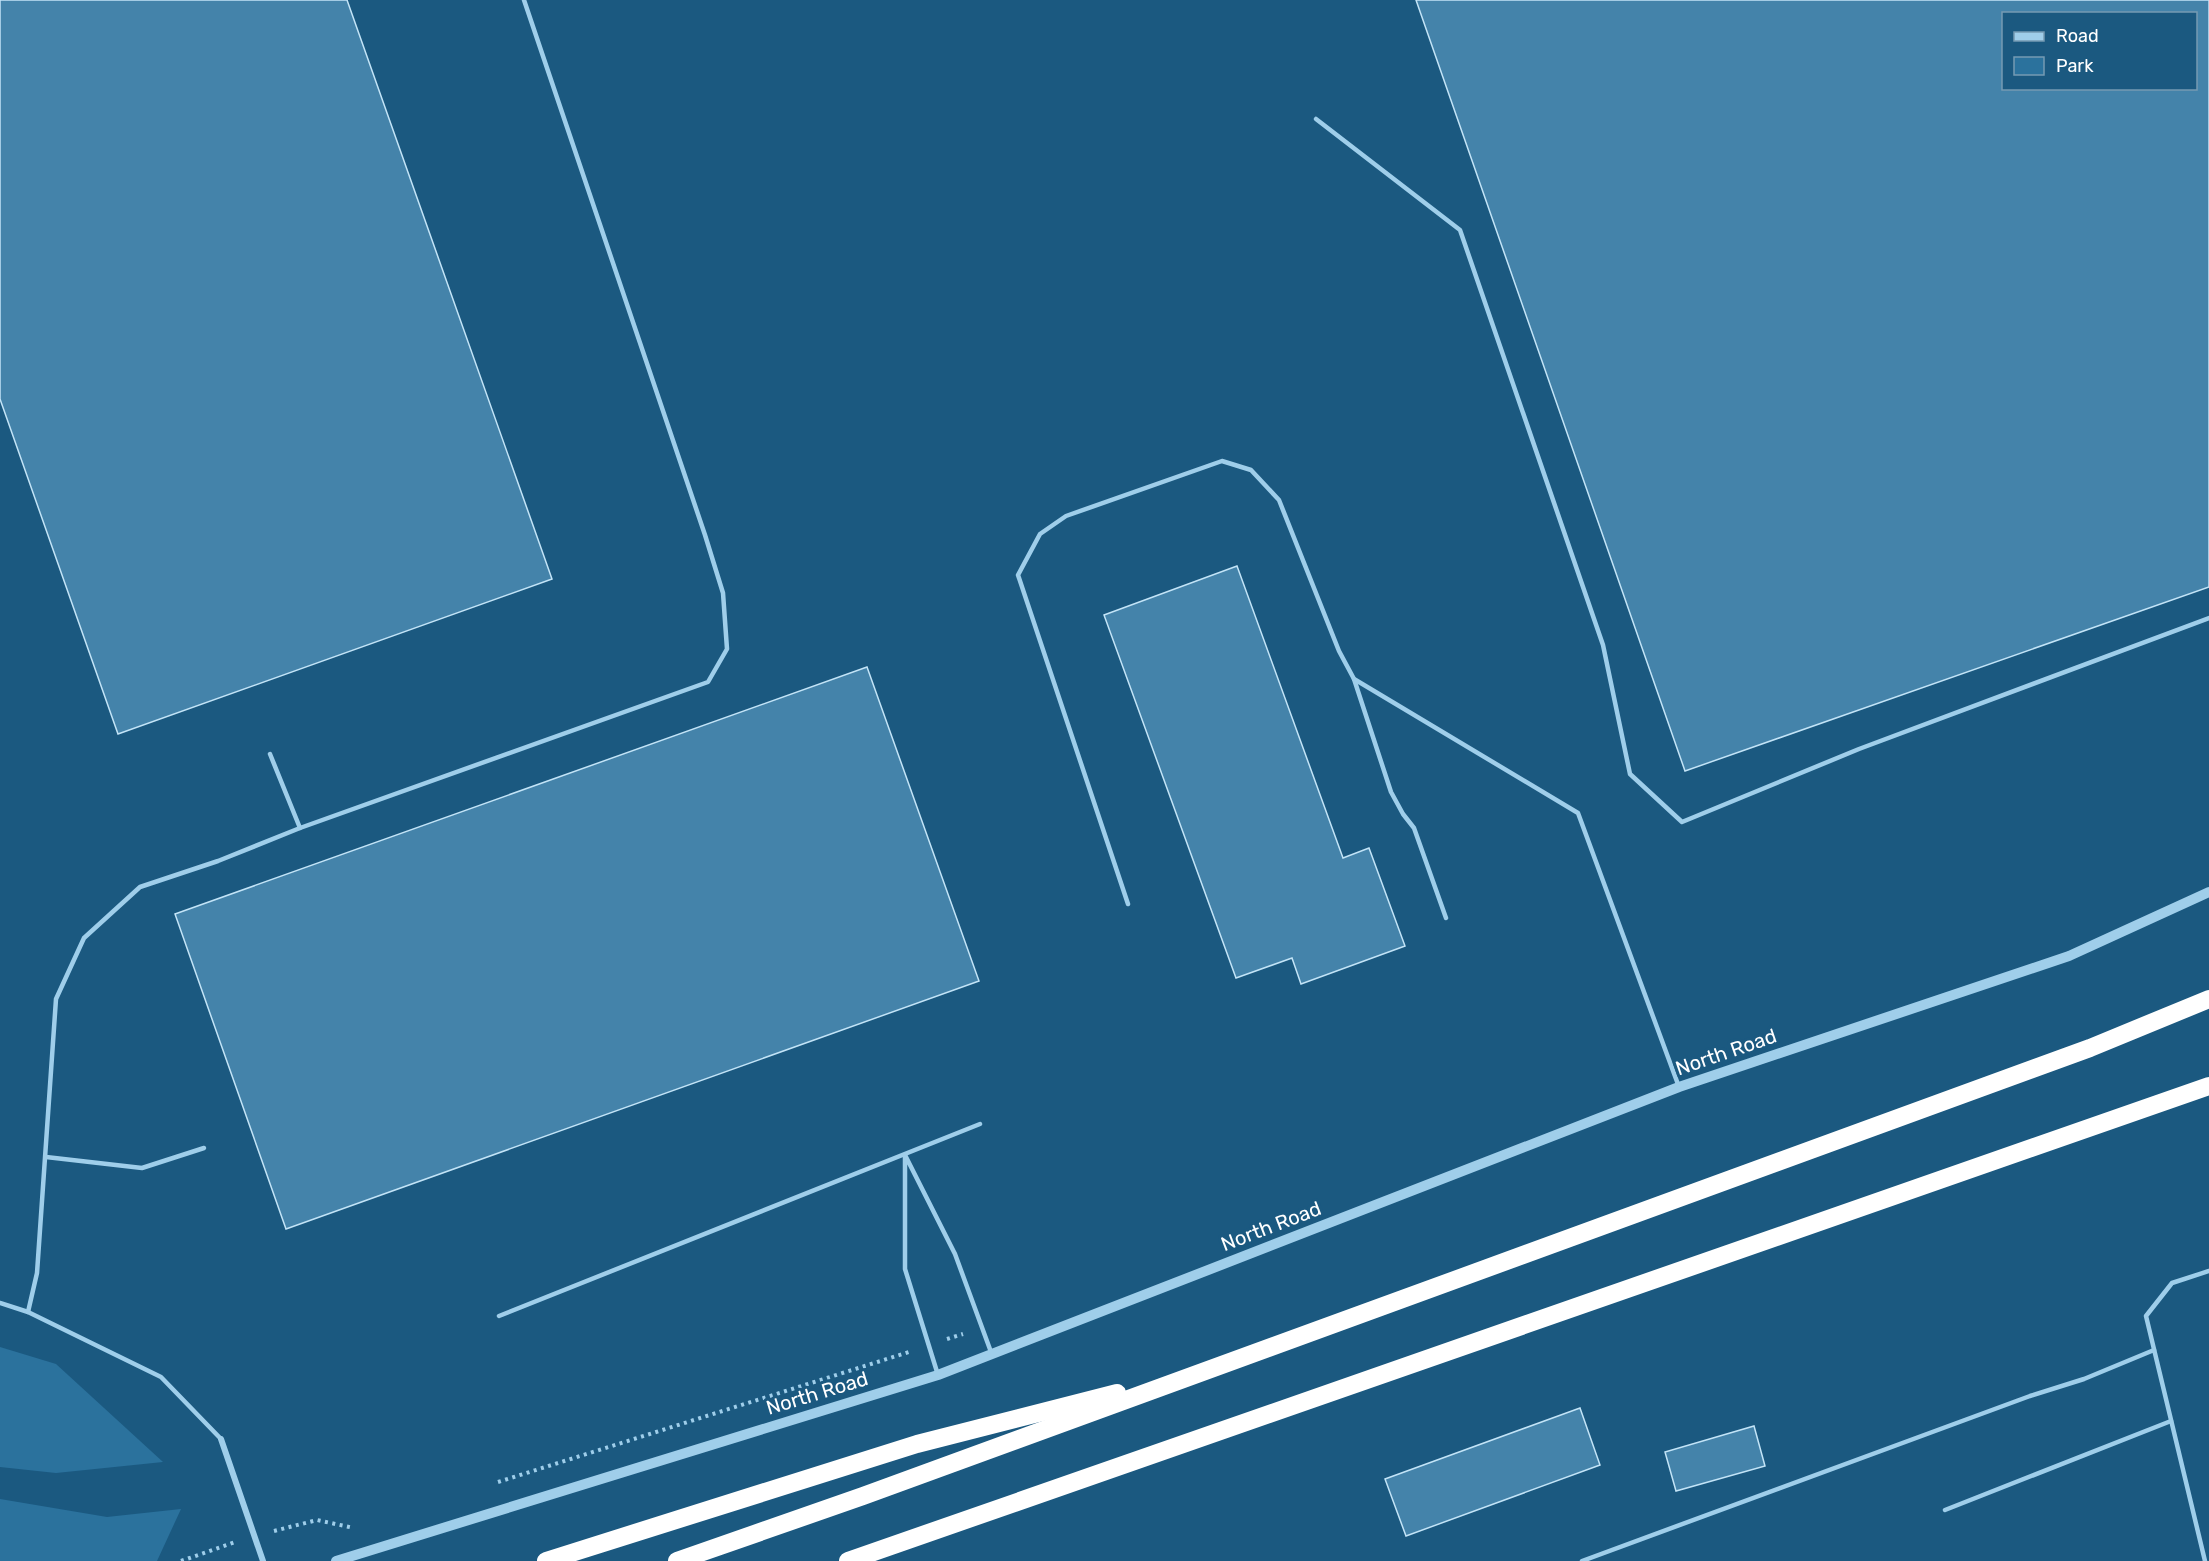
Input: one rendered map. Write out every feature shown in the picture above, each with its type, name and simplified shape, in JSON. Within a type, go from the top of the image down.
[{"type":"highway","points":[[677,1561],[1214,1369],[2078,1052],[2209,999]]},
{"type":"highway","points":[[848,1561],[2209,1086]]},
{"type":"highway","points":[[546,1561],[917,1444],[1214,1369]]},
{"type":"highway","points":[[856,1561],[876,1551]]},
{"type":"street","name":"North Road","points":[[336,1561],[938,1375],[1679,1087],[2069,956],[2209,892]]},
{"type":"street","points":[[221,1439],[263,1561]]},
{"type":"lane","points":[[28,1312],[37,1273],[56,999],[84,938],[140,887],[218,861],[300,828],[708,682],[728,649],[723,593],[705,535],[524,0]]},
{"type":"lane","points":[[1316,119],[1460,230],[1603,645],[1630,774],[1682,822],[1859,749],[2209,618]]},
{"type":"lane","points":[[1128,904],[1018,575],[1040,534],[1066,516],[1222,461],[1251,470],[1280,500],[1339,651],[1354,679],[1392,792],[1402,814],[1414,828],[1446,918]]},
{"type":"lane","points":[[1354,679],[1578,813],[1679,1087]]},
{"type":"lane","points":[[270,754],[300,828]]},
{"type":"lane","points":[[499,1316],[980,1124]]},
{"type":"lane","points":[[46,1157],[142,1168],[204,1148]]},
{"type":"lane","points":[[904,1155],[955,1254],[992,1354]]},
{"type":"lane","points":[[904,1155],[905,1269],[938,1375]]},
{"type":"lane","points":[[2205,1561],[2146,1316],[2172,1283],[2209,1271]]},
{"type":"lane","points":[[0,1303],[28,1312],[161,1377],[221,1439]]},
{"type":"lane","points":[[1581,1561],[2019,1400],[2084,1379],[2154,1350]]},
{"type":"lane","points":[[1945,1510],[2171,1421]]},
{"type":"path","points":[[489,1485],[982,1328]]},
{"type":"path","points":[[181,1561],[254,1535],[316,1520],[353,1528],[364,1525]]},
{"type":"green space","points":[[0,1347],[56,1364],[163,1462],[56,1473],[0,1467]]},
{"type":"green space","points":[[0,1499],[107,1517],[181,1509],[157,1561],[0,1561]]},
{"type":"building","points":[[0,0],[347,0],[552,579],[118,734],[0,399]]},
{"type":"building","points":[[1416,0],[2209,0],[2209,587],[1685,771]]},
{"type":"building","points":[[1237,566],[1343,858],[1369,848],[1405,946],[1301,984],[1292,958],[1236,978],[1104,615]]},
{"type":"building","points":[[867,667],[979,981],[286,1229],[175,914]]},
{"type":"building","points":[[1580,1408],[1600,1465],[1406,1536],[1385,1479]]},
{"type":"building","points":[[1754,1426],[1765,1466],[1676,1491],[1665,1452]]}]
